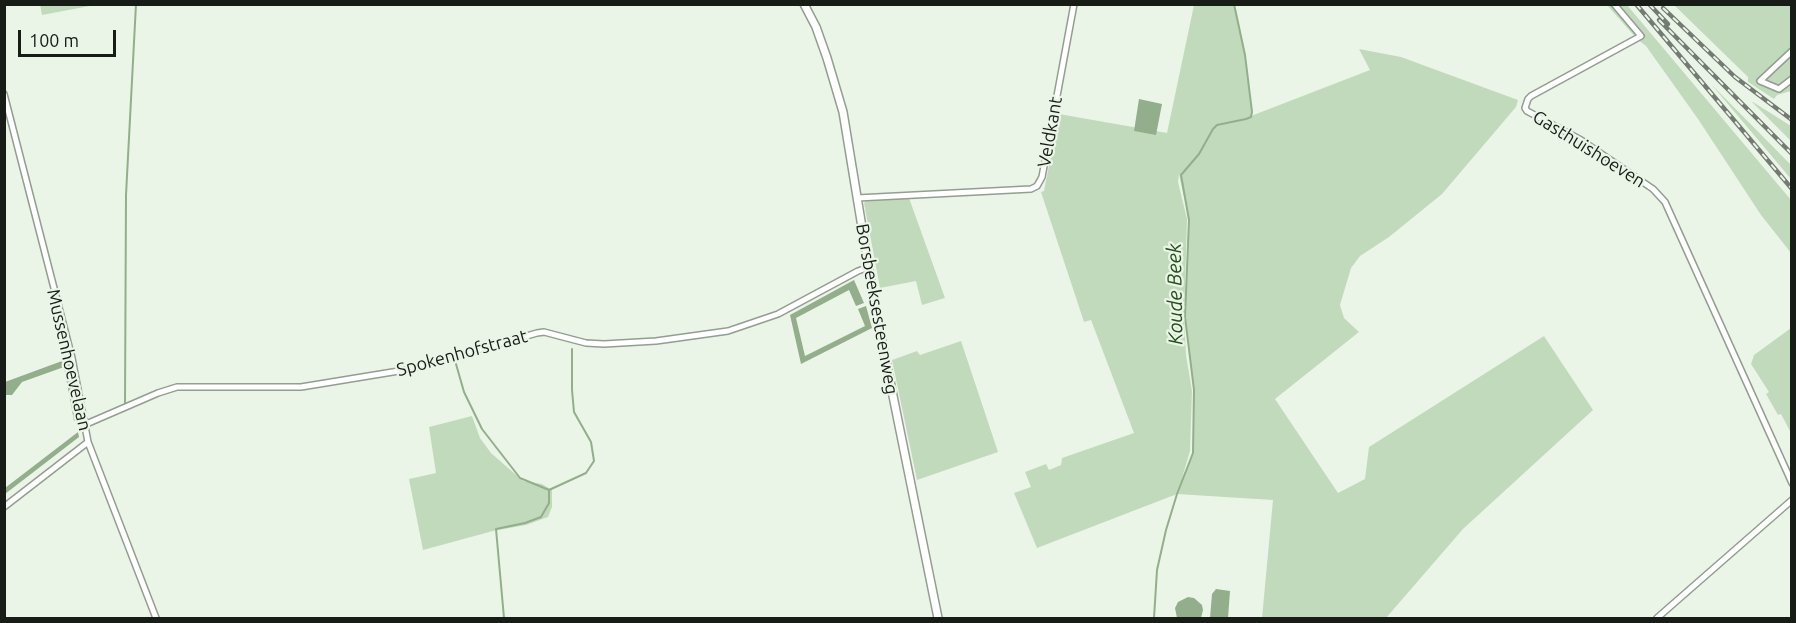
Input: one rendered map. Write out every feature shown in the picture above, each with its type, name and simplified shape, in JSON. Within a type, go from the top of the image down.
[{"type":"street","name":"Borsbeeksesteenweg","points":[[804,4],[816,27],[837,87],[869,267],[938,618]]},
{"type":"street","name":"Veldkant","points":[[857,198],[1031,189],[1037,186],[1042,177],[1074,4]]},
{"type":"street","name":"Gasthuishoeven","points":[[1614,4],[1641,36],[1531,96],[1525,108],[1581,140],[1653,189],[1665,202],[1791,483]]},
{"type":"street","points":[[1791,51],[1760,81],[1779,89],[1791,79]]},
{"type":"street","name":"Mussenhoevelaan","points":[[4,94],[72,358],[88,442],[156,618]]},
{"type":"street","name":"Spokenhofstraat","points":[[84,425],[177,387],[301,387],[411,369],[537,333],[544,332],[586,343],[604,344],[656,341],[728,331],[778,314],[869,267]]},
{"type":"street","points":[[4,507],[88,442]]},
{"type":"street","points":[[1657,618],[1791,500]]},
{"type":"shaded area","points":[[40,4],[95,4],[95,5],[42,15]]},
{"type":"shaded area","points":[[1194,5],[1234,5],[1245,55],[1251,116],[1370,70],[1359,49],[1401,57],[1518,100],[1516,107],[1442,194],[1389,237],[1360,256],[1351,268],[1340,305],[1344,318],[1359,332],[1275,399],[1338,493],[1365,479],[1369,447],[1544,336],[1593,410],[1463,529],[1386,618],[1262,618],[1273,500],[1177,494],[1037,548],[1014,493],[1031,487],[1025,472],[1046,464],[1049,470],[1061,465],[1062,458],[1134,433],[1091,320],[1084,322],[1041,192],[1044,191],[1059,114],[1167,133]],"holes":[[[1179,174],[1189,220],[1185,317],[1194,390],[1193,453],[1182,478],[1190,451],[1192,391],[1186,355],[1184,318],[1187,219],[1178,182]]]},
{"type":"shaded area","points":[[1607,5],[1627,5],[1791,200],[1791,253],[1761,215],[1698,119],[1646,46]]},
{"type":"shaded area","points":[[1674,5],[1791,5],[1791,91],[1777,95],[1774,99],[1748,82],[1748,77]]},
{"type":"shaded area","points":[[1711,84],[1791,165],[1791,179]]},
{"type":"shaded area","points":[[1139,99],[1162,104],[1156,135],[1134,131]]},
{"type":"shaded area","points":[[1752,102],[1791,126],[1791,141]]},
{"type":"shaded area","points":[[909,198],[945,298],[922,305],[916,281],[880,288],[864,203],[867,200]]},
{"type":"shaded area","points":[[854,280],[864,303],[856,306],[849,290],[796,318],[805,356],[865,326],[858,309],[866,306],[872,328],[801,364],[790,315]]},
{"type":"shaded area","points":[[1791,328],[1791,433],[1781,414],[1778,415],[1766,394],[1769,392],[1751,364],[1754,355]]},
{"type":"shaded area","points":[[961,341],[998,452],[917,480],[892,360],[917,351],[920,355]]},
{"type":"shaded area","points":[[62,361],[70,365],[77,421],[74,421],[64,367],[22,382],[12,395],[5,395],[5,382]]},
{"type":"shaded area","points":[[472,416],[480,438],[491,453],[523,481],[542,484],[552,490],[552,507],[548,517],[526,525],[493,531],[423,550],[409,479],[436,473],[429,427]]},
{"type":"shaded area","points":[[78,432],[79,437],[5,494],[5,488]]},
{"type":"shaded area","points":[[1216,589],[1230,591],[1228,618],[1210,618],[1212,594]]},
{"type":"shaded area","points":[[1188,597],[1194,598],[1202,605],[1201,618],[1177,618],[1175,608],[1178,602]]},
{"type":"waterway","points":[[125,403],[126,195],[136,4]]},
{"type":"waterway","name":"Koude Beek","points":[[1154,618],[1157,570],[1166,530],[1193,453],[1194,390],[1185,317],[1189,220],[1181,175],[1199,154],[1217,125],[1246,119],[1251,117],[1252,112],[1245,55],[1234,4]]},
{"type":"waterway","points":[[549,490],[586,473],[594,461],[591,442],[574,412],[572,349]]},
{"type":"waterway","points":[[456,364],[464,392],[482,429],[520,478],[549,490]]},
{"type":"waterway","points":[[504,618],[496,529],[541,517],[549,503],[549,490]]},
{"type":"railway","points":[[1636,4],[1792,189]]},
{"type":"railway","points":[[1649,4],[1668,24]]},
{"type":"railway","points":[[1663,8],[1735,77],[1792,120]]},
{"type":"railway","points":[[1659,20],[1792,154]]}]
